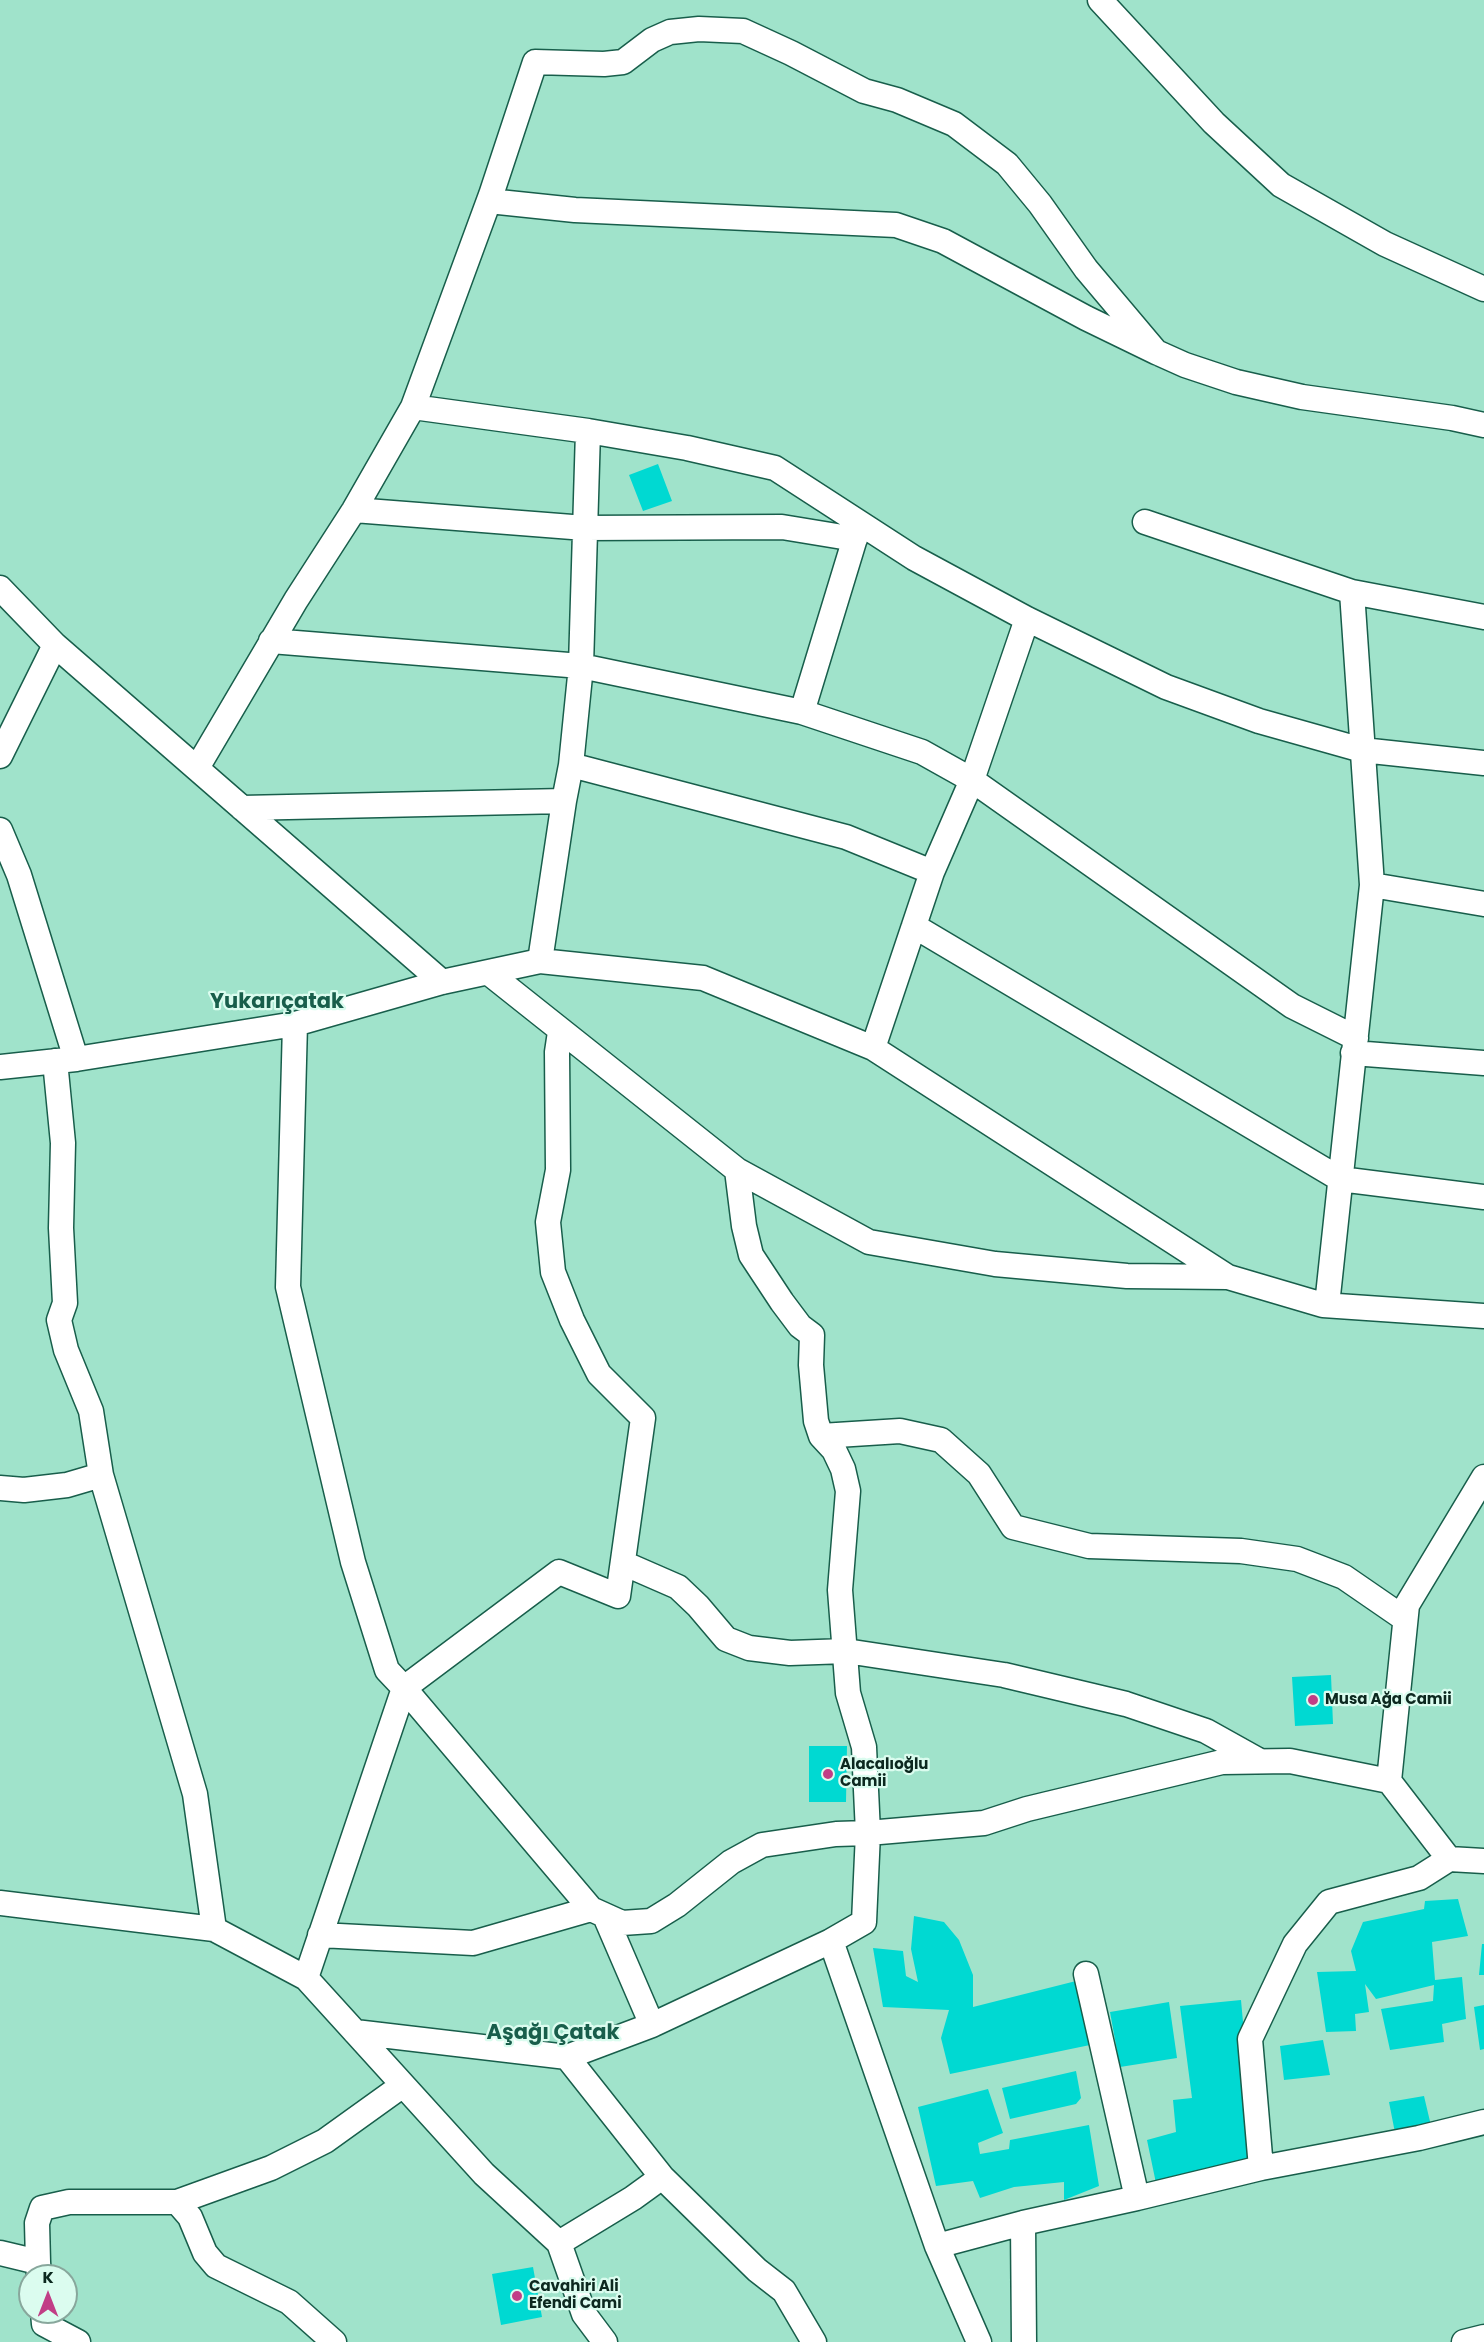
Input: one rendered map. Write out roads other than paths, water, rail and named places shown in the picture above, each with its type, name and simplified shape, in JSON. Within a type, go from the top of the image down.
[{"type":"street","points":[[1100,0],[1215,123],[1281,185],[1385,244],[1484,289]]},
{"type":"street","points":[[196,768],[271,641],[354,510],[413,407],[489,201],[535,62],[604,64],[623,62],[652,40],[670,32],[699,29],[743,31],[791,53],[864,92],[897,100],[954,124],[1007,164],[1040,204],[1086,269],[1156,351]]},
{"type":"street","points":[[489,201],[575,210],[896,225],[943,241],[1086,318],[1185,365],[1236,382],[1291,395],[1452,418],[1484,425]]},
{"type":"street","points":[[413,407],[588,431],[687,448],[775,468],[858,532],[914,558],[1027,619],[1166,687],[1259,721],[1362,750],[1484,763]]},
{"type":"street","points":[[540,961],[571,765],[580,666],[588,431]]},
{"type":"street","points":[[354,510],[585,528],[782,527],[858,532]]},
{"type":"street","points":[[1145,522],[1352,592],[1484,617]]},
{"type":"street","points":[[802,712],[858,532]]},
{"type":"street","points":[[0,588],[55,645],[442,982]]},
{"type":"street","points":[[1327,1305],[1372,885],[1352,592]]},
{"type":"street","points":[[873,1048],[932,872],[972,780],[1027,619]]},
{"type":"street","points":[[271,641],[580,666],[802,712],[922,752],[972,780],[1292,1006],[1355,1046],[1484,1063]]},
{"type":"street","points":[[0,756],[55,645]]},
{"type":"street","points":[[571,765],[846,837],[932,872]]},
{"type":"street","points":[[242,808],[564,801]]},
{"type":"street","points":[[0,830],[19,875],[66,1060],[61,1228],[65,1302],[59,1320],[66,1350],[91,1411],[101,1475],[195,1794],[214,1929]]},
{"type":"street","points":[[1372,885],[1484,904]]},
{"type":"street","points":[[914,926],[1340,1179],[1484,1197]]},
{"type":"street","points":[[0,1067],[66,1060],[295,1024],[442,982],[540,961],[703,978],[873,1048],[1228,1277]]},
{"type":"street","points":[[489,973],[560,1032],[737,1170],[869,1242],[995,1264],[1127,1276],[1228,1277],[1327,1305],[1482,1315]]},
{"type":"street","points":[[295,1024],[288,1287],[353,1562],[387,1670],[598,1913],[652,2025]]},
{"type":"street","points":[[306,1978],[404,1688],[559,1572],[618,1596],[643,1418],[599,1374],[572,1320],[553,1272],[548,1222],[558,1170],[557,1052],[560,1032]]},
{"type":"street","points":[[355,2032],[567,2056],[652,2025],[831,1941],[864,1922],[868,1833],[864,1747],[848,1693],[840,1590],[848,1491],[843,1469],[834,1450],[821,1436],[816,1421],[812,1335],[800,1326],[751,1255],[744,1226],[737,1170]]},
{"type":"street","points":[[821,1436],[900,1431],[941,1440],[979,1474],[1013,1527],[1089,1546],[1240,1551],[1297,1558],[1344,1577],[1405,1620]]},
{"type":"street","points":[[0,1488],[24,1490],[67,1485],[101,1475]]},
{"type":"street","points":[[1389,1781],[1407,1605],[1482,1486]]},
{"type":"street","points":[[623,1563],[678,1587],[698,1606],[726,1639],[749,1648],[790,1653],[846,1651],[1005,1675],[1126,1704],[1206,1731],[1260,1761]]},
{"type":"street","points":[[320,1935],[473,1943],[598,1913],[622,1923],[651,1921],[677,1905],[731,1862],[762,1845],[836,1834],[984,1823],[1027,1809],[1222,1762],[1290,1761],[1389,1781],[1449,1858]]},
{"type":"street","points":[[1261,2168],[1250,2039],[1295,1944],[1329,1902],[1419,1878],[1449,1858],[1484,1862]]},
{"type":"street","points":[[0,1903],[214,1929],[306,1978],[484,2174],[559,2243],[584,2314],[605,2342]]},
{"type":"street","points":[[831,1941],[937,2246],[979,2342]]},
{"type":"street","points":[[1086,1974],[1137,2198]]},
{"type":"street","points":[[567,2056],[662,2177],[757,2270],[784,2291],[814,2342]]},
{"type":"street","points":[[38,2264],[37,2223],[42,2208],[69,2202],[177,2202],[271,2168],[325,2141],[403,2085]]},
{"type":"street","points":[[937,2246],[1023,2223],[1261,2168],[1419,2138],[1484,2122]]},
{"type":"street","points":[[559,2243],[633,2198],[662,2177]]},
{"type":"street","points":[[177,2202],[190,2217],[205,2253],[216,2266],[289,2302],[334,2342]]},
{"type":"street","points":[[1023,2223],[1024,2342]]},
{"type":"street","points":[[0,2253],[26,2264]]},
{"type":"street","points":[[44,2324],[78,2342]]},
{"type":"street","points":[[1464,2342],[1484,2337]]},
{"type":"place","name":"Musa Ağa Camii","points":[[1313,1700]]},
{"type":"place","name":"Alacalıoğlu Camii","points":[[828,1774]]},
{"type":"place","name":"Cavahiri Ali Efendi Cami","points":[[517,2296]]},
{"type":"district","name":"Yukarıçatak","points":[[277,1003]]},
{"type":"district","name":"Aşağı Çatak","points":[[553,2034]]}]
